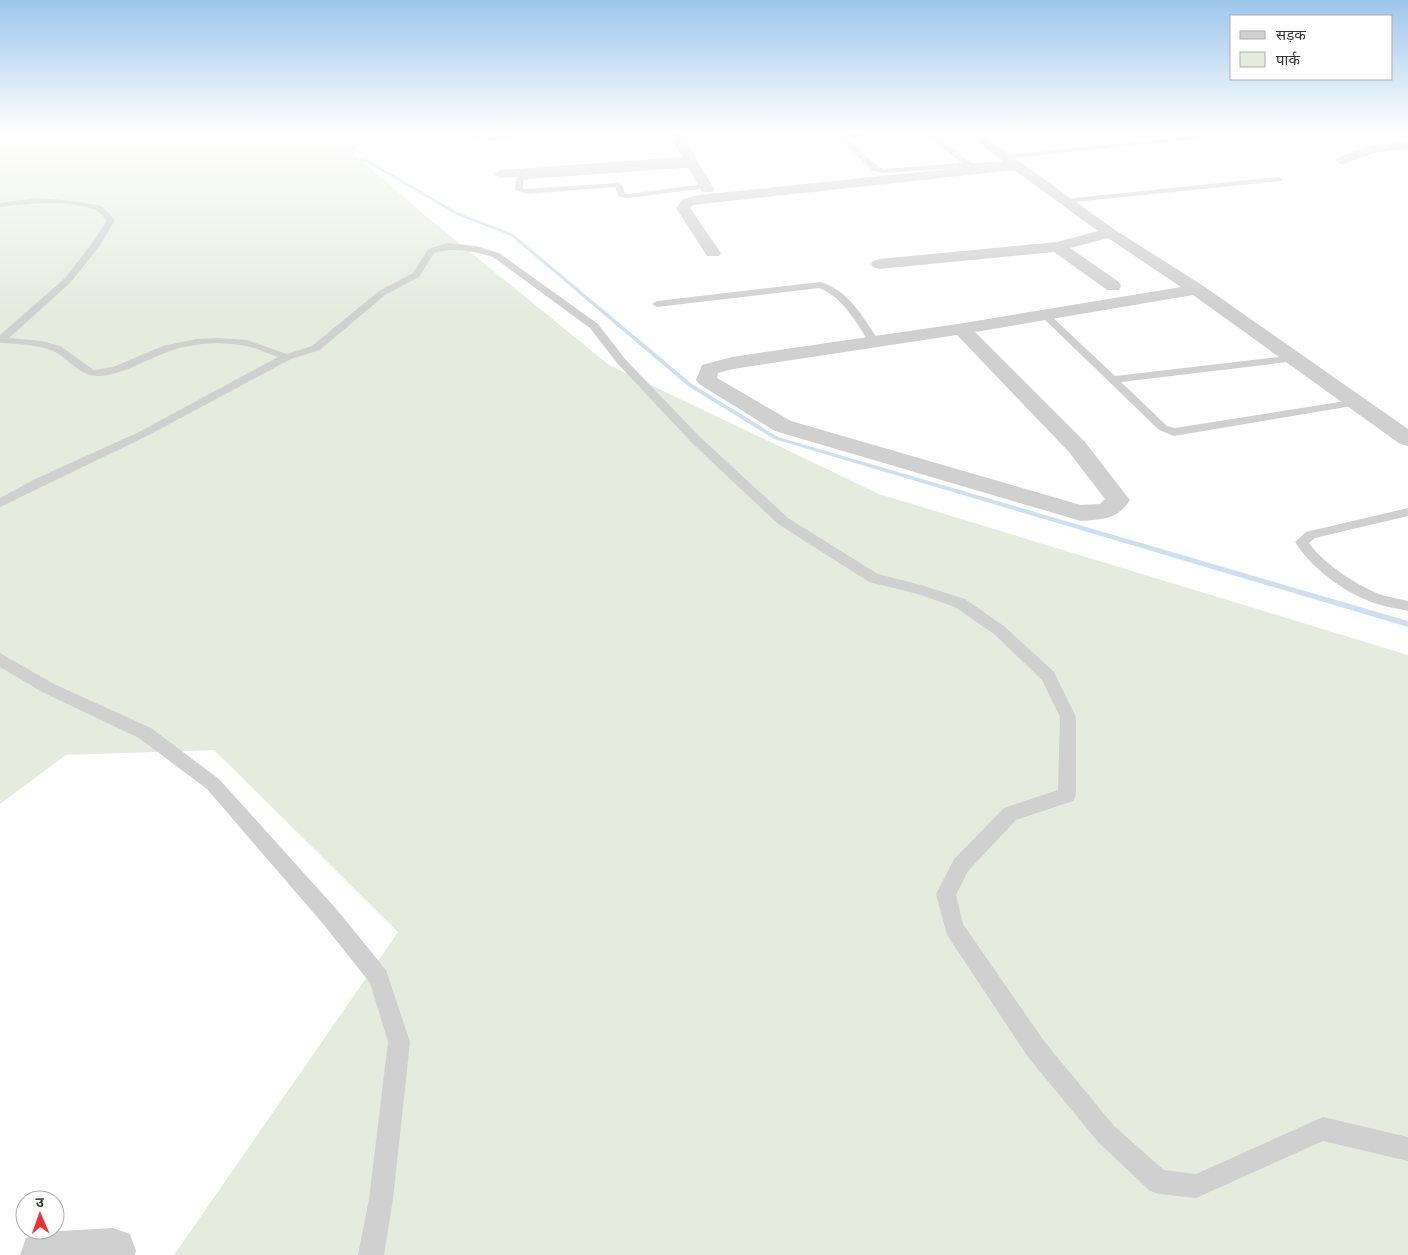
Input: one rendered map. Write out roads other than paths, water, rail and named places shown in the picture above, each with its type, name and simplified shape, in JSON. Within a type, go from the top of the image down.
[{"type":"street","points":[[713,253],[683,208],[688,202],[699,199],[753,193]]},
{"type":"street","points":[[1053,193],[1296,358],[1408,439]]},
{"type":"street","points":[[879,264],[1058,247],[1110,233]]},
{"type":"street","points":[[1058,247],[1113,286]]},
{"type":"street","points":[[961,328],[1077,447],[1118,500],[1106,511],[1080,513],[783,426],[706,380],[710,368],[732,363],[876,344],[961,328],[1196,289]]},
{"type":"street","points":[[43,1255],[113,1251]]},
{"type":"lane","points":[[621,193],[628,196],[658,193]]},
{"type":"lane","points":[[1065,201],[1147,193]]},
{"type":"lane","points":[[0,205],[36,200],[74,203],[99,208],[111,220],[97,243],[68,280],[0,340],[47,346],[62,352],[86,370],[97,373],[116,370],[170,347],[210,341],[248,343],[286,357]]},
{"type":"lane","points":[[0,503],[39,482],[143,434],[286,357],[316,348],[382,293],[416,274],[431,251],[447,246],[476,249],[496,255],[594,326],[621,361],[696,440],[782,521],[874,578],[921,590],[960,603],[999,630],[1048,676],[1068,717],[1068,794],[1010,814],[961,865],[946,894],[954,928],[1036,1049],[1106,1134],[1158,1182],[1196,1186],[1323,1129],[1408,1149]]},
{"type":"lane","points":[[658,304],[820,285],[830,287],[839,294],[876,344]]},
{"type":"lane","points":[[1045,315],[1163,428],[1174,432],[1358,402]]},
{"type":"lane","points":[[1113,380],[1296,358]]},
{"type":"lane","points":[[1408,512],[1311,535],[1302,542],[1306,551],[1330,571],[1375,598],[1408,606]]},
{"type":"lane","points":[[0,660],[48,688],[144,732],[213,784],[331,918],[379,977],[399,1042],[381,1199],[371,1255]]},
{"type":"waterway","points":[[421,193],[458,214],[512,235],[690,385],[776,438],[1408,624]]}]
